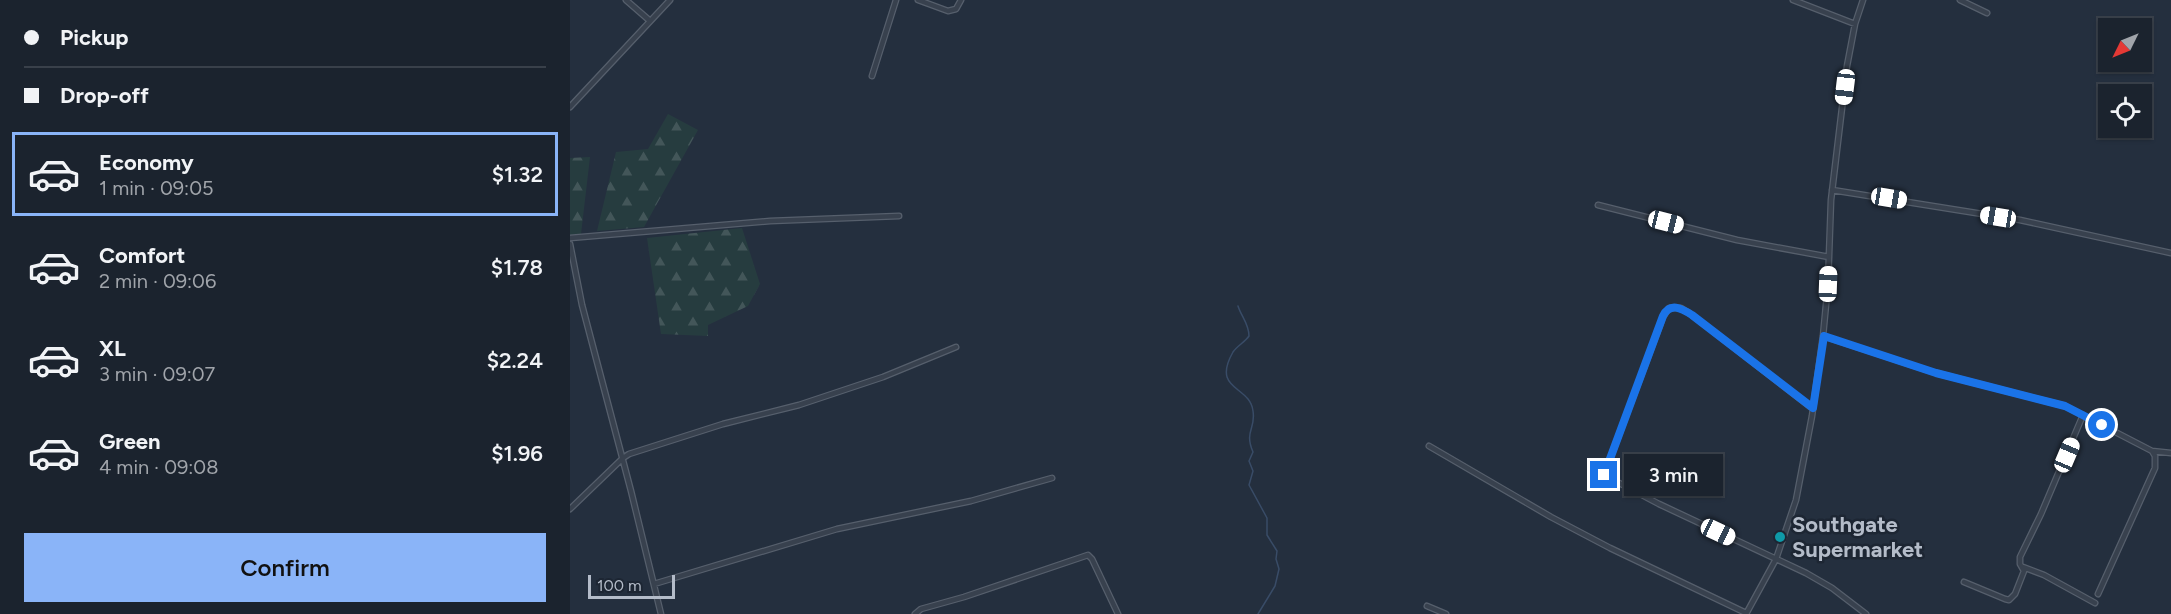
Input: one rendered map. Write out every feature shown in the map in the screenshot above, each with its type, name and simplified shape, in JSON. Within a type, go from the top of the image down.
[{"type":"street","points":[[627,0],[649,20]]},
{"type":"street","points":[[570,106],[670,0]]},
{"type":"street","points":[[872,76],[896,0]]},
{"type":"street","points":[[918,0],[948,11],[956,9],[961,0]]},
{"type":"street","points":[[1793,0],[1855,24]]},
{"type":"street","points":[[1429,446],[1551,517],[1746,614],[1776,560],[1797,500],[1824,336],[1832,190],[1847,66],[1855,24],[1863,0]]},
{"type":"street","points":[[1960,0],[1987,13]]},
{"type":"street","points":[[570,94],[578,98]]},
{"type":"street","points":[[1832,190],[2020,220],[2171,253]]},
{"type":"street","points":[[1598,205],[1737,240],[1829,257]]},
{"type":"street","points":[[570,238],[770,221],[899,216]]},
{"type":"street","points":[[570,244],[582,305],[623,458],[661,614]]},
{"type":"street","points":[[1813,408],[1692,315],[1681,308],[1673,307],[1666,310],[1663,316],[1604,472],[1607,478],[1806,573],[1832,588],[1866,614]]},
{"type":"street","points":[[1824,336],[1936,373],[2065,406],[2152,451],[2171,453]]},
{"type":"street","points":[[570,509],[629,454],[723,424],[809,402],[883,377],[956,347]]},
{"type":"street","points":[[1964,582],[2009,600],[2015,594],[2024,571],[2020,564],[2020,557],[2084,415]]},
{"type":"street","points":[[2098,594],[2155,468],[2155,456],[2152,451]]},
{"type":"street","points":[[654,584],[837,529],[971,501],[1052,478]]},
{"type":"street","points":[[915,614],[921,609],[964,597],[1085,555],[1092,559],[1118,614]]},
{"type":"street","points":[[2023,567],[2044,574],[2095,603]]},
{"type":"street","points":[[1427,606],[1446,614]]},
{"type":"green space","points":[[668,114],[698,130],[644,227],[597,231],[616,152],[648,149]]},
{"type":"green space","points":[[590,157],[581,234],[570,235],[570,158]]},
{"type":"green space","points":[[742,228],[760,284],[748,306],[708,325],[708,336],[661,334],[647,238]]},
{"type":"waterway","points":[[1238,306],[1248,328],[1249,336],[1233,352],[1226,374],[1229,381],[1246,396],[1253,411],[1250,435],[1253,452],[1249,461],[1253,471],[1249,485],[1267,518],[1267,535],[1277,551],[1276,559],[1279,569],[1275,586],[1258,614]]},
{"type":"place","name":"Southgate Supermarket","points":[[1780,537]]},
{"type":"route","points":[[1604,475],[1664,313],[1673,307],[1681,308],[1692,315],[1813,408],[1824,336],[1936,373],[2065,406],[2102,425]]}]
